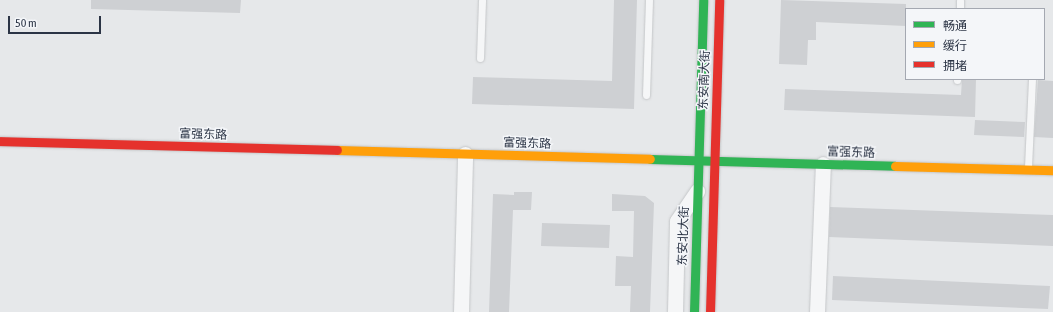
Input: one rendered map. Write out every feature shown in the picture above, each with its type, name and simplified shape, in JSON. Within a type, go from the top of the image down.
[{"type":"street","name":"东安南大街","points":[[699,161],[703,0]]},
{"type":"street","name":"东安南大街","points":[[714,161],[719,0]]},
{"type":"street","name":"富强东路","points":[[0,141],[1053,170]]},
{"type":"street","points":[[461,312],[465,154]]},
{"type":"street","name":"东安北大街","points":[[694,312],[699,161]]},
{"type":"street","points":[[710,312],[714,161]]},
{"type":"street","points":[[817,312],[823,164]]},
{"type":"street","points":[[675,312],[677,221],[698,190]]},
{"type":"lane","points":[[480,58],[482,0]]},
{"type":"lane","points":[[646,95],[649,0]]},
{"type":"lane","points":[[1028,169],[1032,80]]},
{"type":"building","points":[[91,0],[241,0],[240,13],[91,9]]},
{"type":"building","points":[[614,0],[637,0],[634,109],[472,104],[473,77],[612,81]]},
{"type":"building","points":[[781,0],[906,4],[905,26],[816,22],[816,40],[808,40],[807,65],[779,64]]},
{"type":"building","points":[[962,80],[976,80],[975,117],[784,110],[785,89],[961,95]]},
{"type":"building","points":[[1038,80],[1053,81],[1053,138],[1034,137]]},
{"type":"building","points":[[975,120],[1025,122],[1024,137],[974,135]]},
{"type":"building","points":[[514,192],[532,192],[531,210],[513,210],[509,312],[489,312],[493,194],[514,195]]},
{"type":"building","points":[[612,194],[645,196],[654,203],[650,312],[630,312],[631,286],[615,286],[616,256],[633,257],[634,211],[612,211]]},
{"type":"building","points":[[830,207],[1053,215],[1053,246],[829,237]]},
{"type":"building","points":[[542,223],[610,225],[609,248],[541,246]]},
{"type":"building","points":[[833,276],[1050,286],[1048,309],[832,300]]},
{"type":"traffic: fast","points":[[694,312],[703,0]]},
{"type":"traffic: fast","points":[[650,159],[895,166]]},
{"type":"traffic: slow","points":[[337,150],[650,159]]},
{"type":"traffic: slow","points":[[895,166],[1053,170]]},
{"type":"traffic: jam","points":[[710,312],[719,0]]},
{"type":"traffic: jam","points":[[0,141],[337,150]]}]
